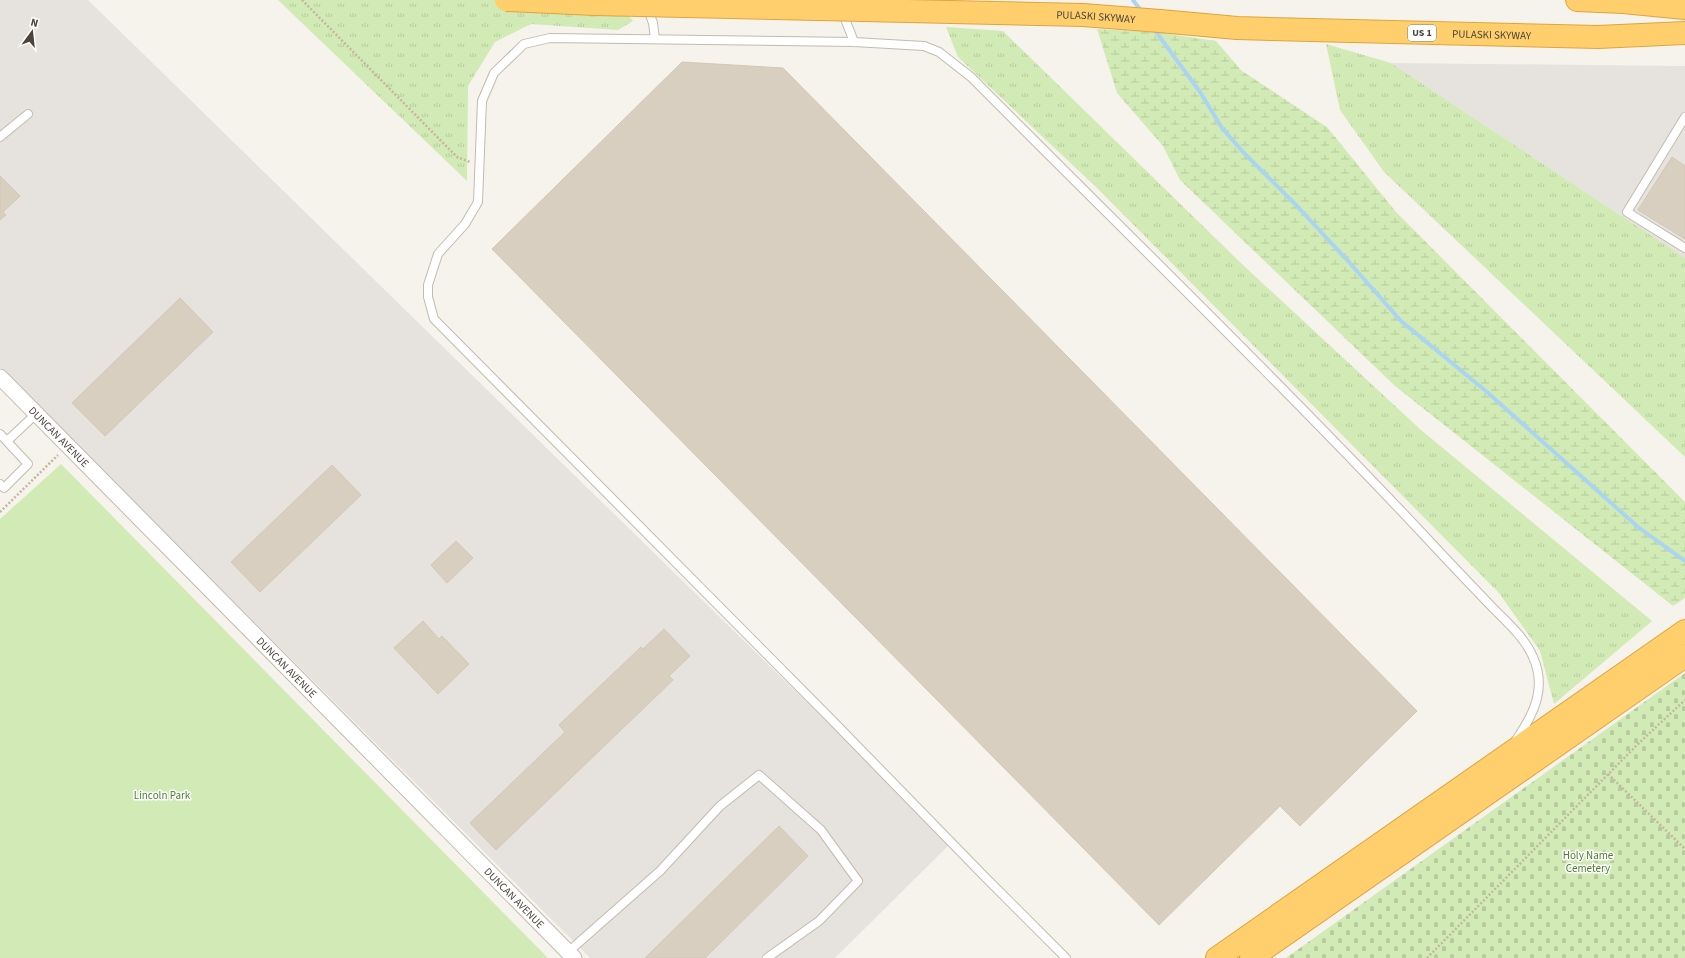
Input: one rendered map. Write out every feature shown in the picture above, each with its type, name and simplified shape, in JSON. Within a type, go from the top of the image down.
[{"type":"highway","name":"PULASKI SKYWAY","points":[[506,0],[595,4],[1083,15],[1238,28],[1298,30],[1598,37],[1685,33]]},
{"type":"highway","points":[[1577,0],[1630,2],[1685,8]]},
{"type":"highway","points":[[1217,958],[1685,631]]},
{"type":"highway","points":[[1251,958],[1685,656]]},
{"type":"street","name":"DUNCAN AVENUE","points":[[0,377],[571,955]]},
{"type":"lane","points":[[644,0],[653,23],[655,39]]},
{"type":"lane","points":[[838,0],[854,42]]},
{"type":"lane","points":[[1066,958],[434,319],[428,297],[428,285],[438,254],[465,224],[478,202],[482,101],[494,73],[524,44],[550,38],[854,42],[924,46],[939,52],[971,77],[1380,489],[1510,626],[1530,651],[1536,666],[1540,684],[1534,710],[1504,757]]},
{"type":"lane","points":[[0,137],[28,114]]},
{"type":"lane","points":[[1685,117],[1627,212],[1685,248]]},
{"type":"lane","points":[[7,441],[36,414]]},
{"type":"lane","points":[[0,434],[28,464],[4,488],[0,484]]},
{"type":"lane","points":[[571,955],[660,871],[720,806],[760,775],[821,830],[858,881],[819,921],[767,958]]},
{"type":"path","points":[[302,0],[457,157],[480,165]]},
{"type":"path","points":[[0,512],[68,445]]},
{"type":"path","points":[[1427,958],[1639,743],[1685,700]]},
{"type":"path","points":[[1608,774],[1685,849]]},
{"type":"shaded area","points":[[0,0],[88,0],[951,843],[835,958],[590,958],[0,367]]},
{"type":"shaded area","points":[[1391,63],[1685,66],[1685,258]]},
{"type":"green space","points":[[278,0],[616,0],[633,21],[618,30],[531,24],[495,42],[468,86],[467,181]]},
{"type":"green space","points":[[946,27],[1003,31],[1244,266],[1421,430],[1652,621],[1554,704],[1540,651],[1499,593],[1097,188],[958,57]]},
{"type":"green space","points":[[1097,29],[1156,32],[1216,41],[1242,71],[1327,127],[1396,212],[1685,502],[1685,598],[1673,606],[1395,386],[1180,180],[1163,146],[1117,93]]},
{"type":"green space","points":[[1326,44],[1391,63],[1685,258],[1685,457],[1384,172],[1340,110]]},
{"type":"green space","name":"Lincoln Park","points":[[61,464],[548,958],[0,958],[0,519]]},
{"type":"green space","name":"Holy Name Cemetery","points":[[1685,673],[1685,958],[1286,958]]},
{"type":"building","points":[[682,62],[783,68],[1417,711],[1300,826],[1280,806],[1159,925],[492,249]]},
{"type":"building","points":[[1672,157],[1685,166],[1685,239],[1638,210]]},
{"type":"building","points":[[0,176],[20,196],[3,212],[6,215],[0,220]]},
{"type":"building","points":[[180,298],[213,332],[105,436],[72,403]]},
{"type":"building","points":[[332,465],[361,495],[260,592],[231,562]]},
{"type":"building","points":[[456,541],[473,558],[447,583],[431,565]]},
{"type":"building","points":[[423,621],[439,639],[442,636],[469,664],[438,694],[394,648]]},
{"type":"building","points":[[664,629],[690,656],[669,676],[673,680],[496,850],[470,823],[565,732],[559,725],[641,647],[643,649]]},
{"type":"building","points":[[779,826],[808,856],[705,958],[645,958]]},
{"type":"waterway","points":[[1133,0],[1142,12]]},
{"type":"waterway","points":[[1154,29],[1200,92],[1222,128],[1243,152],[1296,205],[1348,261],[1401,321],[1487,392],[1638,527],[1685,561]]}]
